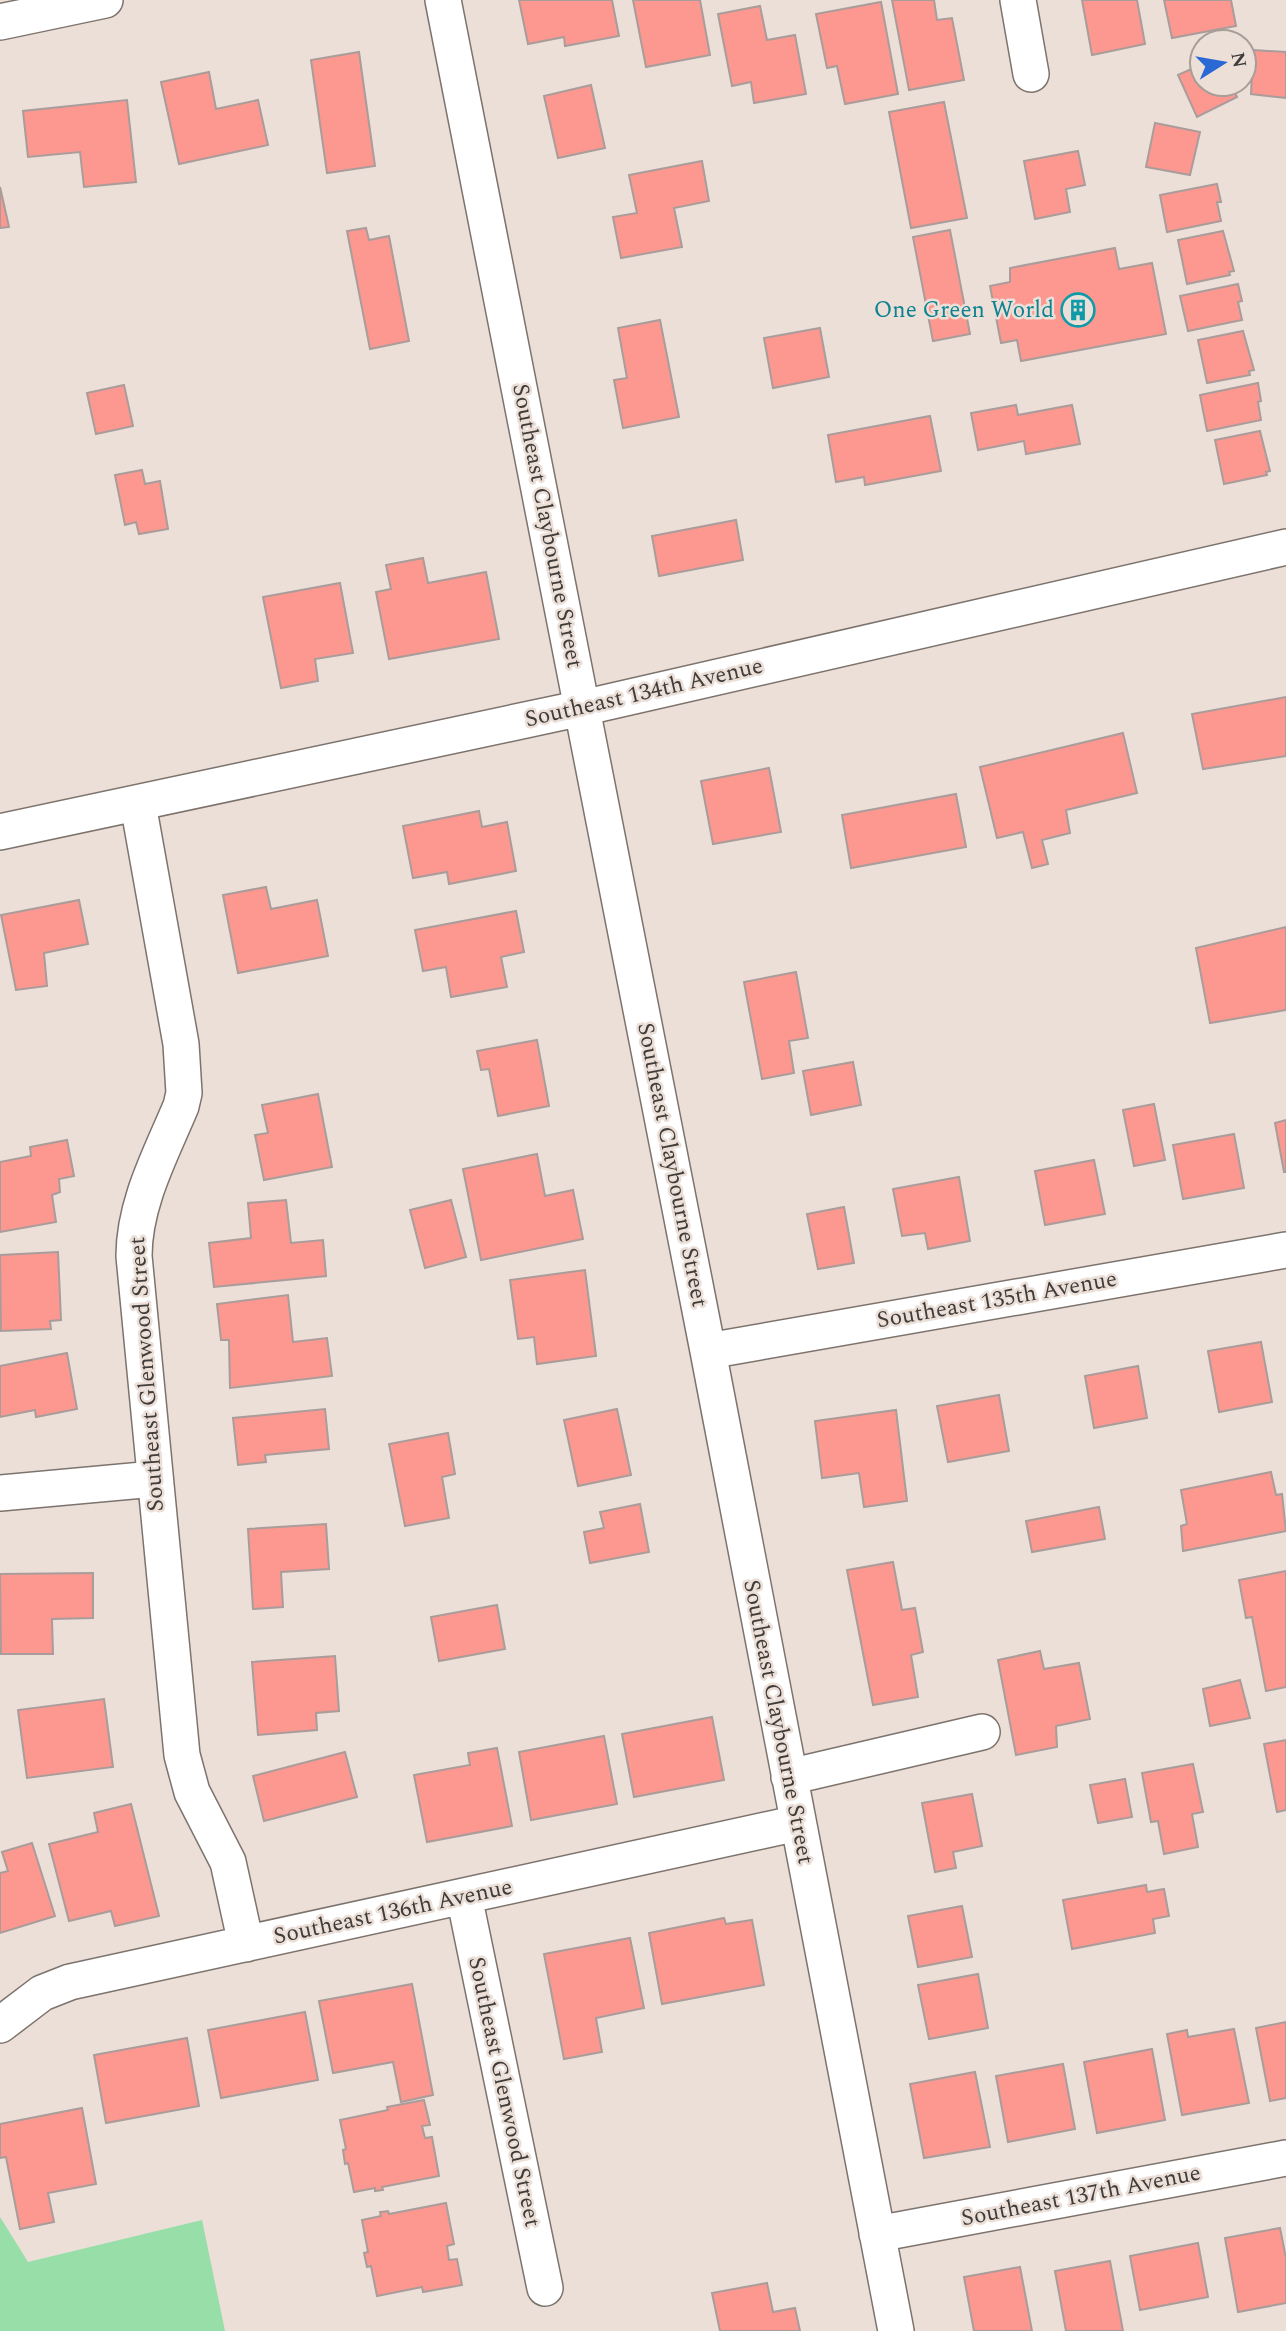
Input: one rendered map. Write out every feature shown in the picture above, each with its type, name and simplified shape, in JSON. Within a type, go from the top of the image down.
[{"type":"street","points":[[0,22],[105,0]]},
{"type":"street","name":"Southeast Claybourne Street","points":[[443,0],[708,1351],[896,2331]]},
{"type":"street","points":[[1018,0],[1031,74]]},
{"type":"street","name":"Southeast 134th Avenue","points":[[0,832],[582,708],[1286,547]]},
{"type":"street","name":"Southeast Glenwood Street","points":[[138,804],[181,1044],[184,1093],[146,1190],[134,1231],[154,1479],[182,1755],[192,1792],[228,1862],[246,1944]]},
{"type":"street","name":"Southeast 135th Avenue","points":[[708,1351],[1286,1250]]},
{"type":"street","points":[[0,1493],[154,1479]]},
{"type":"street","points":[[789,1777],[982,1732]]},
{"type":"street","name":"Southeast 136th Avenue","points":[[0,2025],[42,1993],[70,1982],[798,1823]]},
{"type":"street","name":"Southeast Glenwood Street","points":[[464,1896],[545,2288]]},
{"type":"street","name":"Southeast 137th Avenue","points":[[877,2234],[1286,2158]]},
{"type":"green space","points":[[0,2217],[28,2262],[202,2220],[225,2331],[0,2331]]},
{"type":"building","points":[[519,0],[612,0],[619,36],[565,46],[564,37],[528,44]]},
{"type":"building","points":[[633,0],[700,0],[710,55],[646,67]]},
{"type":"building","points":[[892,0],[934,0],[937,20],[952,18],[964,80],[909,90]]},
{"type":"building","points":[[1082,0],[1137,0],[1145,44],[1092,55]]},
{"type":"building","points":[[1164,0],[1231,0],[1236,26],[1188,28],[1188,35],[1172,38]]},
{"type":"building","points":[[881,2],[898,94],[845,104],[837,66],[827,68],[816,14]]},
{"type":"building","points":[[760,6],[767,40],[795,35],[806,94],[754,103],[751,82],[732,86],[718,14]]},
{"type":"building","points":[[1258,50],[1286,52],[1286,98],[1258,95]]},
{"type":"building","points":[[359,52],[375,166],[327,173],[311,60]]},
{"type":"building","points":[[1188,70],[1188,97],[1178,75]]},
{"type":"building","points":[[209,72],[216,109],[258,100],[268,145],[179,164],[161,82]]},
{"type":"building","points":[[591,85],[605,148],[558,158],[544,96]]},
{"type":"building","points":[[1188,98],[1235,98],[1197,117]]},
{"type":"building","points":[[127,100],[136,182],[84,187],[80,152],[28,157],[23,111]]},
{"type":"building","points":[[944,102],[967,218],[911,228],[889,112]]},
{"type":"building","points":[[1155,123],[1200,132],[1190,175],[1146,167]]},
{"type":"building","points":[[1078,151],[1085,185],[1066,189],[1070,212],[1035,219],[1024,161]]},
{"type":"building","points":[[702,161],[709,201],[674,208],[682,247],[621,258],[613,217],[637,213],[629,175]]},
{"type":"building","points":[[1217,184],[1221,221],[1167,232],[1160,195]]},
{"type":"building","points":[[0,187],[9,227],[0,228]]},
{"type":"building","points":[[366,228],[369,240],[389,236],[409,341],[370,349],[347,231]]},
{"type":"building","points":[[950,230],[970,334],[933,341],[913,237]]},
{"type":"building","points":[[1223,231],[1234,271],[1229,272],[1230,275],[1187,284],[1178,240]]},
{"type":"building","name":"One Green World","points":[[1115,248],[1119,269],[1152,263],[1166,334],[1021,361],[1017,340],[1001,343],[990,286],[1010,282],[1010,268]]},
{"type":"building","points":[[1238,284],[1242,320],[1188,331],[1180,296]]},
{"type":"building","points":[[660,320],[679,417],[623,428],[614,380],[627,378],[618,328]]},
{"type":"building","points":[[820,328],[829,377],[773,388],[764,338]]},
{"type":"building","points":[[1243,331],[1254,370],[1249,371],[1250,375],[1207,383],[1198,340]]},
{"type":"building","points":[[1258,383],[1261,420],[1207,431],[1200,395]]},
{"type":"building","points":[[124,385],[133,426],[96,434],[87,393]]},
{"type":"building","points":[[1016,405],[1018,415],[1072,405],[1080,444],[1026,454],[1024,441],[978,450],[971,413]]},
{"type":"building","points":[[930,416],[941,471],[865,485],[864,477],[836,482],[828,435]]},
{"type":"building","points":[[1260,431],[1270,471],[1266,472],[1267,475],[1224,484],[1215,440]]},
{"type":"building","points":[[142,470],[145,484],[160,481],[168,529],[139,534],[136,522],[125,525],[115,475]]},
{"type":"building","points":[[736,520],[743,560],[659,576],[652,536]]},
{"type":"building","points":[[423,558],[428,583],[486,572],[499,639],[389,659],[376,592],[391,589],[386,565]]},
{"type":"building","points":[[340,583],[353,653],[315,659],[318,681],[281,688],[263,597]]},
{"type":"building","points":[[1286,697],[1286,756],[1203,769],[1192,714]]},
{"type":"building","points":[[1123,733],[1137,793],[1066,810],[1070,833],[1042,840],[1048,864],[1032,868],[1023,832],[997,838],[980,767]]},
{"type":"building","points":[[769,768],[781,832],[713,844],[701,781]]},
{"type":"building","points":[[956,794],[966,847],[851,868],[842,815]]},
{"type":"building","points":[[479,811],[482,827],[507,822],[516,871],[449,884],[447,872],[413,878],[403,826]]},
{"type":"building","points":[[266,887],[271,909],[317,900],[328,956],[238,973],[223,895]]},
{"type":"building","points":[[79,900],[88,944],[44,953],[47,986],[16,990],[1,915]]},
{"type":"building","points":[[516,911],[524,952],[501,957],[507,987],[451,997],[446,967],[423,971],[415,930]]},
{"type":"building","points":[[1286,927],[1286,1010],[1210,1023],[1196,948]]},
{"type":"building","points":[[796,972],[808,1038],[789,1041],[794,1073],[762,1079],[744,982]]},
{"type":"building","points":[[537,1040],[549,1106],[498,1116],[489,1069],[481,1070],[477,1051]]},
{"type":"building","points":[[853,1062],[861,1105],[811,1115],[803,1071]]},
{"type":"building","points":[[318,1094],[332,1167],[264,1180],[255,1135],[268,1133],[262,1105]]},
{"type":"building","points":[[1154,1104],[1165,1160],[1134,1166],[1123,1110]]},
{"type":"building","points":[[1286,1120],[1286,1172],[1284,1172],[1275,1123]]},
{"type":"building","points":[[1234,1134],[1244,1188],[1183,1199],[1173,1145]]},
{"type":"building","points":[[67,1140],[74,1176],[59,1179],[60,1192],[52,1195],[56,1222],[0,1232],[0,1162],[31,1156],[30,1147]]},
{"type":"building","points":[[537,1154],[545,1196],[573,1190],[583,1239],[481,1260],[463,1169]]},
{"type":"building","points":[[1094,1160],[1105,1214],[1045,1225],[1035,1171]]},
{"type":"building","points":[[959,1177],[970,1241],[928,1249],[925,1233],[902,1236],[893,1189]]},
{"type":"building","points":[[286,1200],[291,1243],[323,1240],[326,1276],[214,1287],[209,1243],[251,1238],[248,1203]]},
{"type":"building","points":[[451,1200],[466,1257],[425,1268],[410,1210]]},
{"type":"building","points":[[844,1207],[854,1263],[818,1269],[807,1214]]},
{"type":"building","points":[[58,1252],[61,1320],[50,1321],[51,1329],[1,1331],[0,1255]]},
{"type":"building","points":[[585,1270],[596,1356],[537,1364],[534,1337],[518,1339],[510,1280]]},
{"type":"building","points":[[288,1295],[293,1342],[327,1338],[332,1376],[230,1388],[229,1340],[221,1340],[217,1304]]},
{"type":"building","points":[[1261,1342],[1272,1402],[1219,1412],[1208,1351]]},
{"type":"building","points":[[67,1353],[77,1409],[36,1417],[35,1410],[0,1417],[0,1366]]},
{"type":"building","points":[[1138,1366],[1147,1418],[1094,1428],[1085,1376]]},
{"type":"building","points":[[999,1395],[1009,1451],[948,1462],[937,1406]]},
{"type":"building","points":[[325,1409],[329,1449],[265,1455],[266,1462],[238,1465],[233,1418]]},
{"type":"building","points":[[617,1409],[631,1475],[578,1486],[564,1420]]},
{"type":"building","points":[[896,1410],[907,1501],[864,1507],[859,1473],[822,1478],[815,1421]]},
{"type":"building","points":[[448,1433],[455,1474],[442,1477],[449,1518],[405,1526],[389,1444]]},
{"type":"building","points":[[1271,1472],[1276,1495],[1282,1494],[1286,1531],[1183,1551],[1181,1526],[1187,1524],[1181,1490]]},
{"type":"building","points":[[640,1504],[649,1552],[590,1563],[584,1532],[604,1528],[600,1512]]},
{"type":"building","points":[[1099,1507],[1105,1539],[1032,1552],[1026,1521]]},
{"type":"building","points":[[326,1524],[329,1569],[281,1572],[283,1607],[253,1609],[248,1529]]},
{"type":"building","points":[[893,1562],[902,1610],[915,1608],[923,1652],[911,1655],[918,1697],[873,1705],[847,1570]]},
{"type":"building","points":[[1286,1571],[1286,1687],[1266,1691],[1252,1617],[1246,1618],[1239,1580]]},
{"type":"building","points":[[93,1573],[93,1618],[52,1619],[53,1654],[1,1654],[0,1574]]},
{"type":"building","points":[[497,1605],[505,1649],[439,1661],[431,1617]]},
{"type":"building","points":[[1040,1651],[1044,1669],[1079,1663],[1090,1719],[1056,1726],[1057,1747],[1016,1755],[998,1660]]},
{"type":"building","points":[[335,1656],[339,1711],[316,1713],[317,1730],[258,1735],[252,1662]]},
{"type":"building","points":[[1240,1680],[1250,1718],[1210,1726],[1203,1689]]},
{"type":"building","points":[[104,1699],[113,1767],[27,1778],[18,1710]]},
{"type":"building","points":[[712,1717],[724,1780],[634,1797],[622,1734]]},
{"type":"building","points":[[604,1736],[617,1804],[531,1820],[519,1752]]},
{"type":"building","points":[[1286,1740],[1286,1810],[1277,1812],[1264,1744]]},
{"type":"building","points":[[497,1748],[512,1826],[427,1842],[414,1775],[470,1765],[468,1753]]},
{"type":"building","points":[[345,1752],[357,1797],[264,1821],[253,1776]]},
{"type":"building","points":[[1193,1764],[1203,1812],[1192,1814],[1198,1847],[1164,1854],[1158,1821],[1151,1822],[1142,1773]]},
{"type":"building","points":[[1125,1779],[1132,1817],[1098,1823],[1090,1785]]},
{"type":"building","points":[[972,1794],[982,1846],[953,1852],[956,1868],[935,1872],[922,1803]]},
{"type":"building","points":[[131,1804],[159,1916],[115,1926],[111,1911],[69,1921],[49,1844],[98,1832],[94,1813]]},
{"type":"building","points":[[32,1843],[55,1916],[0,1933],[0,1873],[8,1871],[2,1852]]},
{"type":"building","points":[[1146,1885],[1147,1892],[1164,1889],[1169,1916],[1153,1919],[1155,1933],[1072,1949],[1063,1900]]},
{"type":"building","points":[[962,1906],[972,1957],[918,1967],[908,1916]]},
{"type":"building","points":[[724,1918],[726,1924],[752,1920],[764,1985],[662,2004],[649,1933]]},
{"type":"building","points":[[630,1938],[644,2008],[596,2018],[602,2052],[564,2059],[544,1954]]},
{"type":"building","points":[[978,1974],[988,2028],[929,2039],[918,1985]]},
{"type":"building","points":[[412,1984],[433,2095],[401,2102],[393,2062],[333,2073],[319,2001]]},
{"type":"building","points":[[305,2012],[318,2080],[221,2098],[208,2030]]},
{"type":"building","points":[[1286,2022],[1286,2098],[1270,2101],[1256,2028]]},
{"type":"building","points":[[1234,2029],[1249,2103],[1182,2115],[1167,2034],[1187,2030],[1188,2037]]},
{"type":"building","points":[[187,2038],[199,2106],[106,2123],[94,2055]]},
{"type":"building","points":[[1152,2049],[1165,2120],[1097,2133],[1084,2062]]},
{"type":"building","points":[[1063,2064],[1075,2129],[1008,2142],[996,2076]]},
{"type":"building","points":[[975,2072],[990,2147],[924,2158],[910,2084]]},
{"type":"building","points":[[424,2100],[430,2125],[422,2126],[425,2138],[432,2137],[439,2176],[382,2187],[383,2190],[375,2191],[375,2188],[354,2192],[348,2163],[345,2164],[343,2150],[346,2149],[340,2120]]},
{"type":"building","points":[[82,2108],[96,2184],[48,2193],[54,2222],[20,2229],[6,2157],[0,2158],[0,2124]]},
{"type":"building","points":[[446,2203],[454,2244],[447,2246],[449,2260],[457,2259],[462,2285],[423,2292],[422,2287],[377,2296],[371,2266],[367,2267],[364,2253],[368,2252],[362,2220],[381,2216],[380,2212],[388,2211],[389,2214]]},
{"type":"building","points":[[1280,2228],[1286,2258],[1286,2303],[1238,2312],[1225,2238]]},
{"type":"building","points":[[1198,2243],[1208,2297],[1140,2310],[1130,2256]]},
{"type":"building","points":[[1110,2261],[1123,2331],[1066,2331],[1055,2271]]},
{"type":"building","points":[[1020,2267],[1032,2331],[974,2331],[964,2277]]},
{"type":"building","points":[[767,2283],[773,2312],[795,2308],[800,2331],[720,2331],[712,2293]]},
{"type":"place","name":"One Green World","points":[[1078,310]]}]
